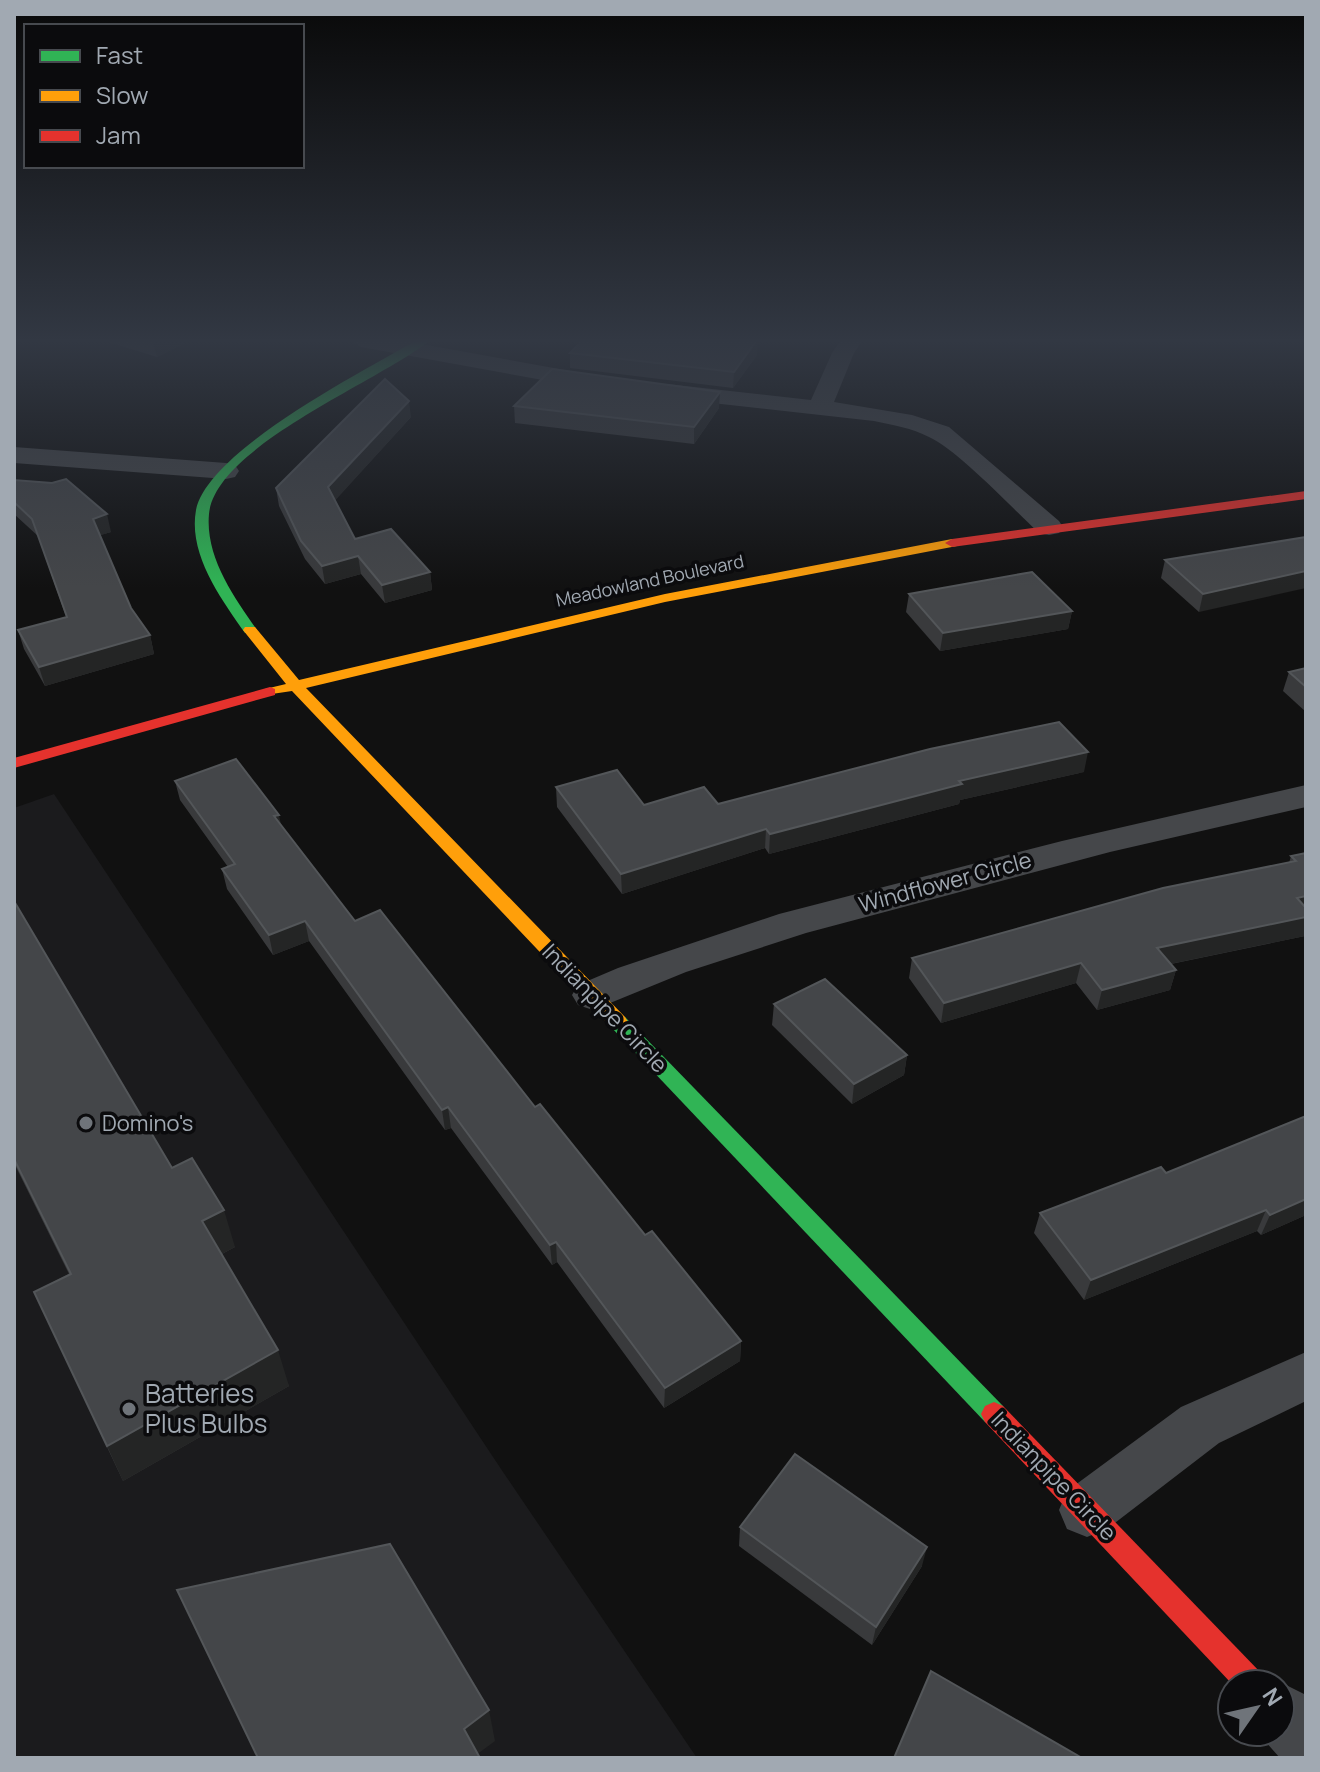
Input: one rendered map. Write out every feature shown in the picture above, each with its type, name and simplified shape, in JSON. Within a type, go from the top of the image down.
[{"type":"street","name":"Indianpipe Circle","points":[[293,423],[258,445],[226,471],[207,494],[203,514],[203,539],[211,565],[264,650],[1237,1668]]},
{"type":"street","points":[[914,423],[940,432],[1049,527]]},
{"type":"street","points":[[14,455],[226,471]]},
{"type":"street","name":"Meadowland Boulevard","points":[[14,763],[295,685],[688,592],[1049,527],[1306,495]]},
{"type":"street","name":"Windflower Circle","points":[[593,995],[649,969],[811,918],[1071,849],[1306,796]]},
{"type":"street","points":[[1087,1510],[1200,1425],[1306,1376]]},
{"type":"shaded area","points":[[54,794],[501,1469],[697,1758],[14,1758],[14,808]]},
{"type":"building","points":[[341,423],[389,423],[328,487],[355,539],[391,529],[430,572],[382,585],[358,556],[322,566],[301,541],[276,488]]},
{"type":"building","points":[[657,423],[697,423],[694,427]]},
{"type":"building","points":[[66,479],[107,514],[93,519],[131,608],[150,635],[39,667],[18,630],[67,617],[32,519],[14,502],[14,480],[52,483]]},
{"type":"building","points":[[1306,537],[1306,571],[1203,594],[1165,560]]},
{"type":"building","points":[[1032,572],[1072,611],[943,633],[909,594]]},
{"type":"building","points":[[1306,668],[1306,687],[1289,672]]},
{"type":"building","points":[[1059,722],[1088,752],[959,781],[962,784],[770,834],[766,829],[621,874],[556,787],[617,770],[644,805],[704,787],[718,804],[930,749]]},
{"type":"building","points":[[236,759],[279,815],[274,816],[355,921],[380,910],[535,1107],[540,1104],[645,1235],[652,1231],[741,1341],[665,1388],[556,1242],[550,1245],[448,1107],[442,1110],[305,921],[269,935],[222,869],[235,864],[175,781]]},
{"type":"building","points":[[1306,853],[1306,896],[1297,898],[1306,908],[1306,917],[1157,948],[1176,970],[1102,990],[1081,963],[944,1003],[912,958],[1163,888],[1296,861],[1291,856]]},
{"type":"building","points":[[14,901],[172,1168],[192,1158],[224,1210],[202,1221],[278,1350],[107,1446],[34,1292],[71,1274],[14,1159]]},
{"type":"building","points":[[825,979],[907,1055],[854,1084],[774,1004]]},
{"type":"building","points":[[1306,1116],[1306,1199],[1270,1215],[1266,1210],[1091,1280],[1040,1213],[1161,1167],[1166,1173]]},
{"type":"building","points":[[795,1454],[927,1547],[876,1627],[740,1527]]},
{"type":"building","points":[[390,1544],[489,1710],[464,1729],[480,1758],[258,1758],[177,1590]]},
{"type":"building","points":[[931,1671],[1082,1758],[894,1758]]},
{"type":"traffic: fast","points":[[250,630],[212,566],[205,548],[202,512],[207,495],[220,477],[289,423]]},
{"type":"traffic: fast","points":[[618,1022],[994,1414]]},
{"type":"traffic: slow","points":[[270,692],[665,598],[952,543]]},
{"type":"traffic: slow","points":[[250,630],[295,685],[618,1022]]},
{"type":"traffic: jam","points":[[952,543],[1306,495]]},
{"type":"traffic: jam","points":[[14,763],[270,692]]},
{"type":"traffic: jam","points":[[994,1414],[1237,1668]]},
{"type":"place","name":"Domino's","points":[[86,1123]]},
{"type":"place","name":"Batteries Plus Bulbs","points":[[129,1409]]}]
